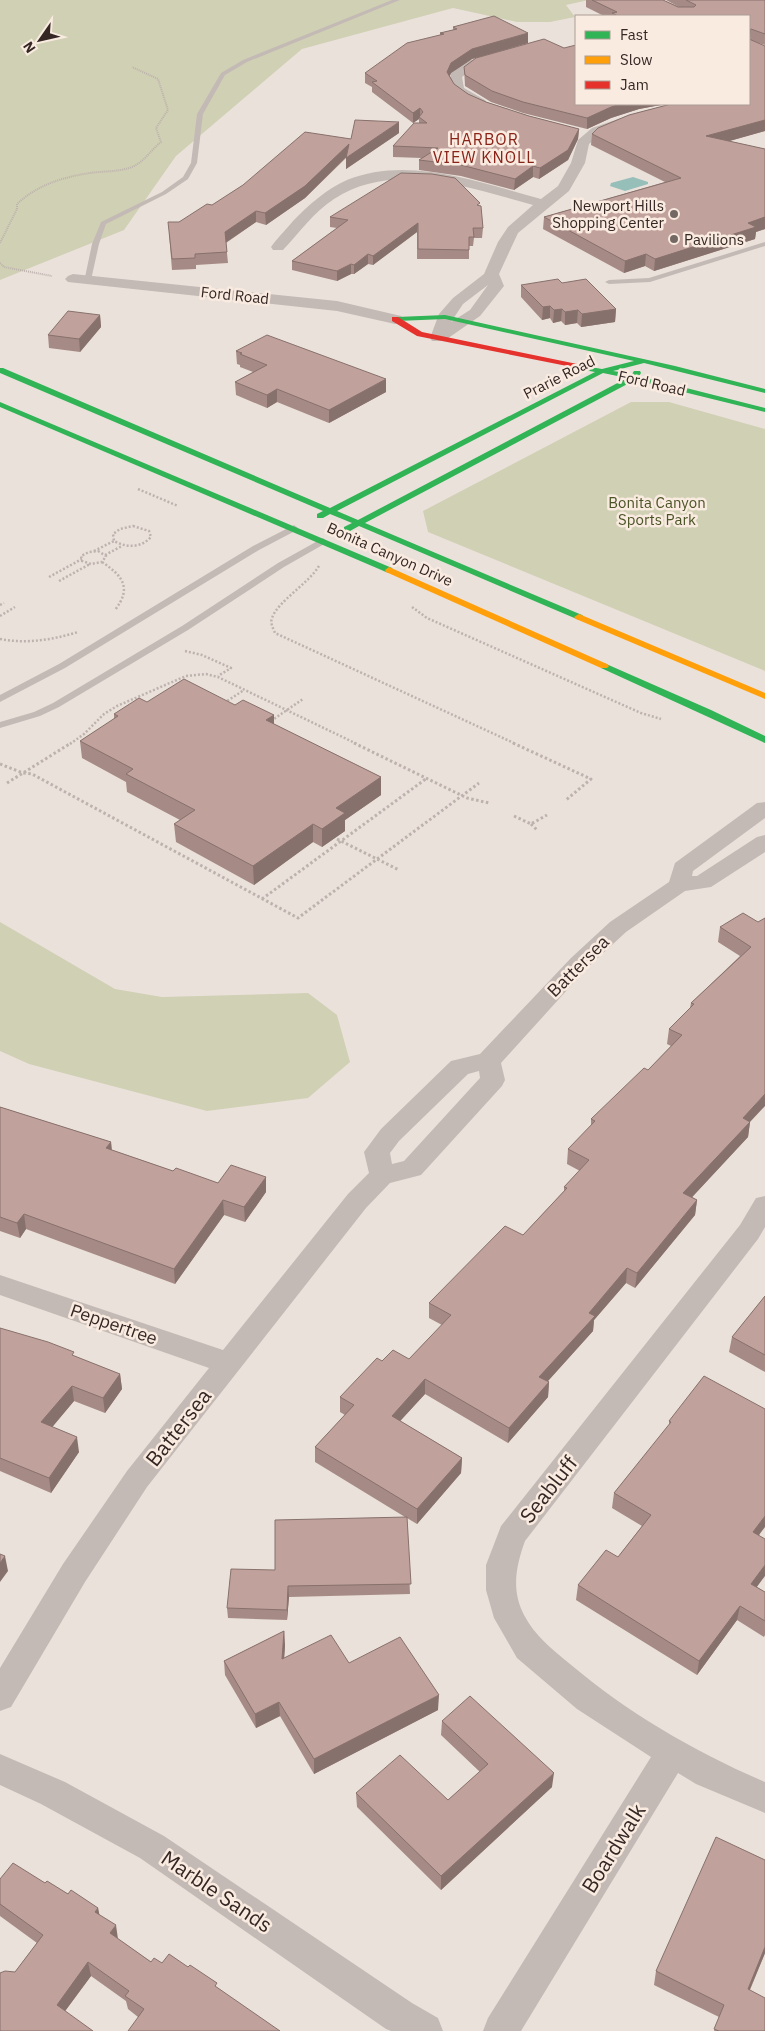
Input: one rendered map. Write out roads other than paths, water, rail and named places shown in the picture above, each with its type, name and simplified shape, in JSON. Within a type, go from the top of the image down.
[{"type":"street","points":[[491,108],[471,99],[458,90],[454,82],[456,76],[471,64],[510,53]]},
{"type":"street","points":[[438,338],[445,317],[458,301],[486,281],[513,230],[564,188],[578,163],[583,143],[589,136],[609,126],[638,118]]},
{"type":"street","points":[[573,132],[589,136]]},
{"type":"street","points":[[278,247],[329,196],[354,183],[388,175],[432,176],[544,204]]},
{"type":"street","points":[[438,338],[475,313],[496,286],[492,272]]},
{"type":"street","name":"Ford Road","points":[[80,280],[338,306],[395,319],[445,317],[644,361],[765,391]]},
{"type":"street","name":"Ford Road","points":[[395,319],[420,334],[634,377],[765,410]]},
{"type":"street","points":[[634,377],[644,361]]},
{"type":"street","name":"Prarie Road","points":[[294,528],[602,371],[644,361]]},
{"type":"street","name":"Bonita Canyon Drive","points":[[0,370],[765,696]]},
{"type":"street","name":"Prarie Road","points":[[323,541],[634,377]]},
{"type":"street","name":"Bonita Canyon Drive","points":[[0,404],[294,528],[708,712],[765,740]]},
{"type":"street","points":[[679,885],[683,868],[765,808]]},
{"type":"street","name":"Battersea","points":[[488,1060],[579,963],[618,927],[679,885],[703,882],[765,842]]},
{"type":"street","points":[[488,1060],[493,1080],[412,1168],[382,1175],[377,1152],[390,1135],[460,1067],[488,1060]]},
{"type":"street","points":[[412,1114],[447,1130]]},
{"type":"street","name":"Battersea","points":[[0,1697],[74,1573],[137,1479],[357,1201],[382,1175]]},
{"type":"street","name":"Seabluff","points":[[672,1753],[588,1699],[528,1648],[509,1618],[501,1590],[501,1565],[512,1535],[749,1232],[765,1205]]},
{"type":"street","name":"Peppertree","points":[[0,1285],[228,1362]]},
{"type":"street","points":[[672,1753],[708,1773],[765,1798]]},
{"type":"street","name":"Boardwalk","points":[[501,2031],[672,1753]]},
{"type":"street","name":"Marble Sands","points":[[0,1769],[53,1793],[152,1847],[399,2016],[425,2031]]},
{"type":"lane","points":[[80,280],[93,261],[97,233],[103,223],[164,193],[186,178],[194,163],[200,114],[223,74],[245,61],[396,0]]},
{"type":"lane","points":[[609,282],[650,280],[765,244]]},
{"type":"lane","points":[[0,699],[62,666],[256,548],[294,528]]},
{"type":"lane","points":[[0,725],[22,720],[56,705],[185,628],[281,565],[323,541]]},
{"type":"water","points":[[633,177],[648,182],[648,184],[625,191],[610,186],[611,183]]},
{"type":"place","name":"Newport Hills Shopping Center","points":[[674,214]]},
{"type":"place","name":"Pavilions","points":[[674,239]]},
{"type":"district","name":"HARBOR VIEW KNOLL","points":[[484,148]]},
{"type":"park label","name":"Bonita Canyon Sports Park","points":[[657,510]]}]
